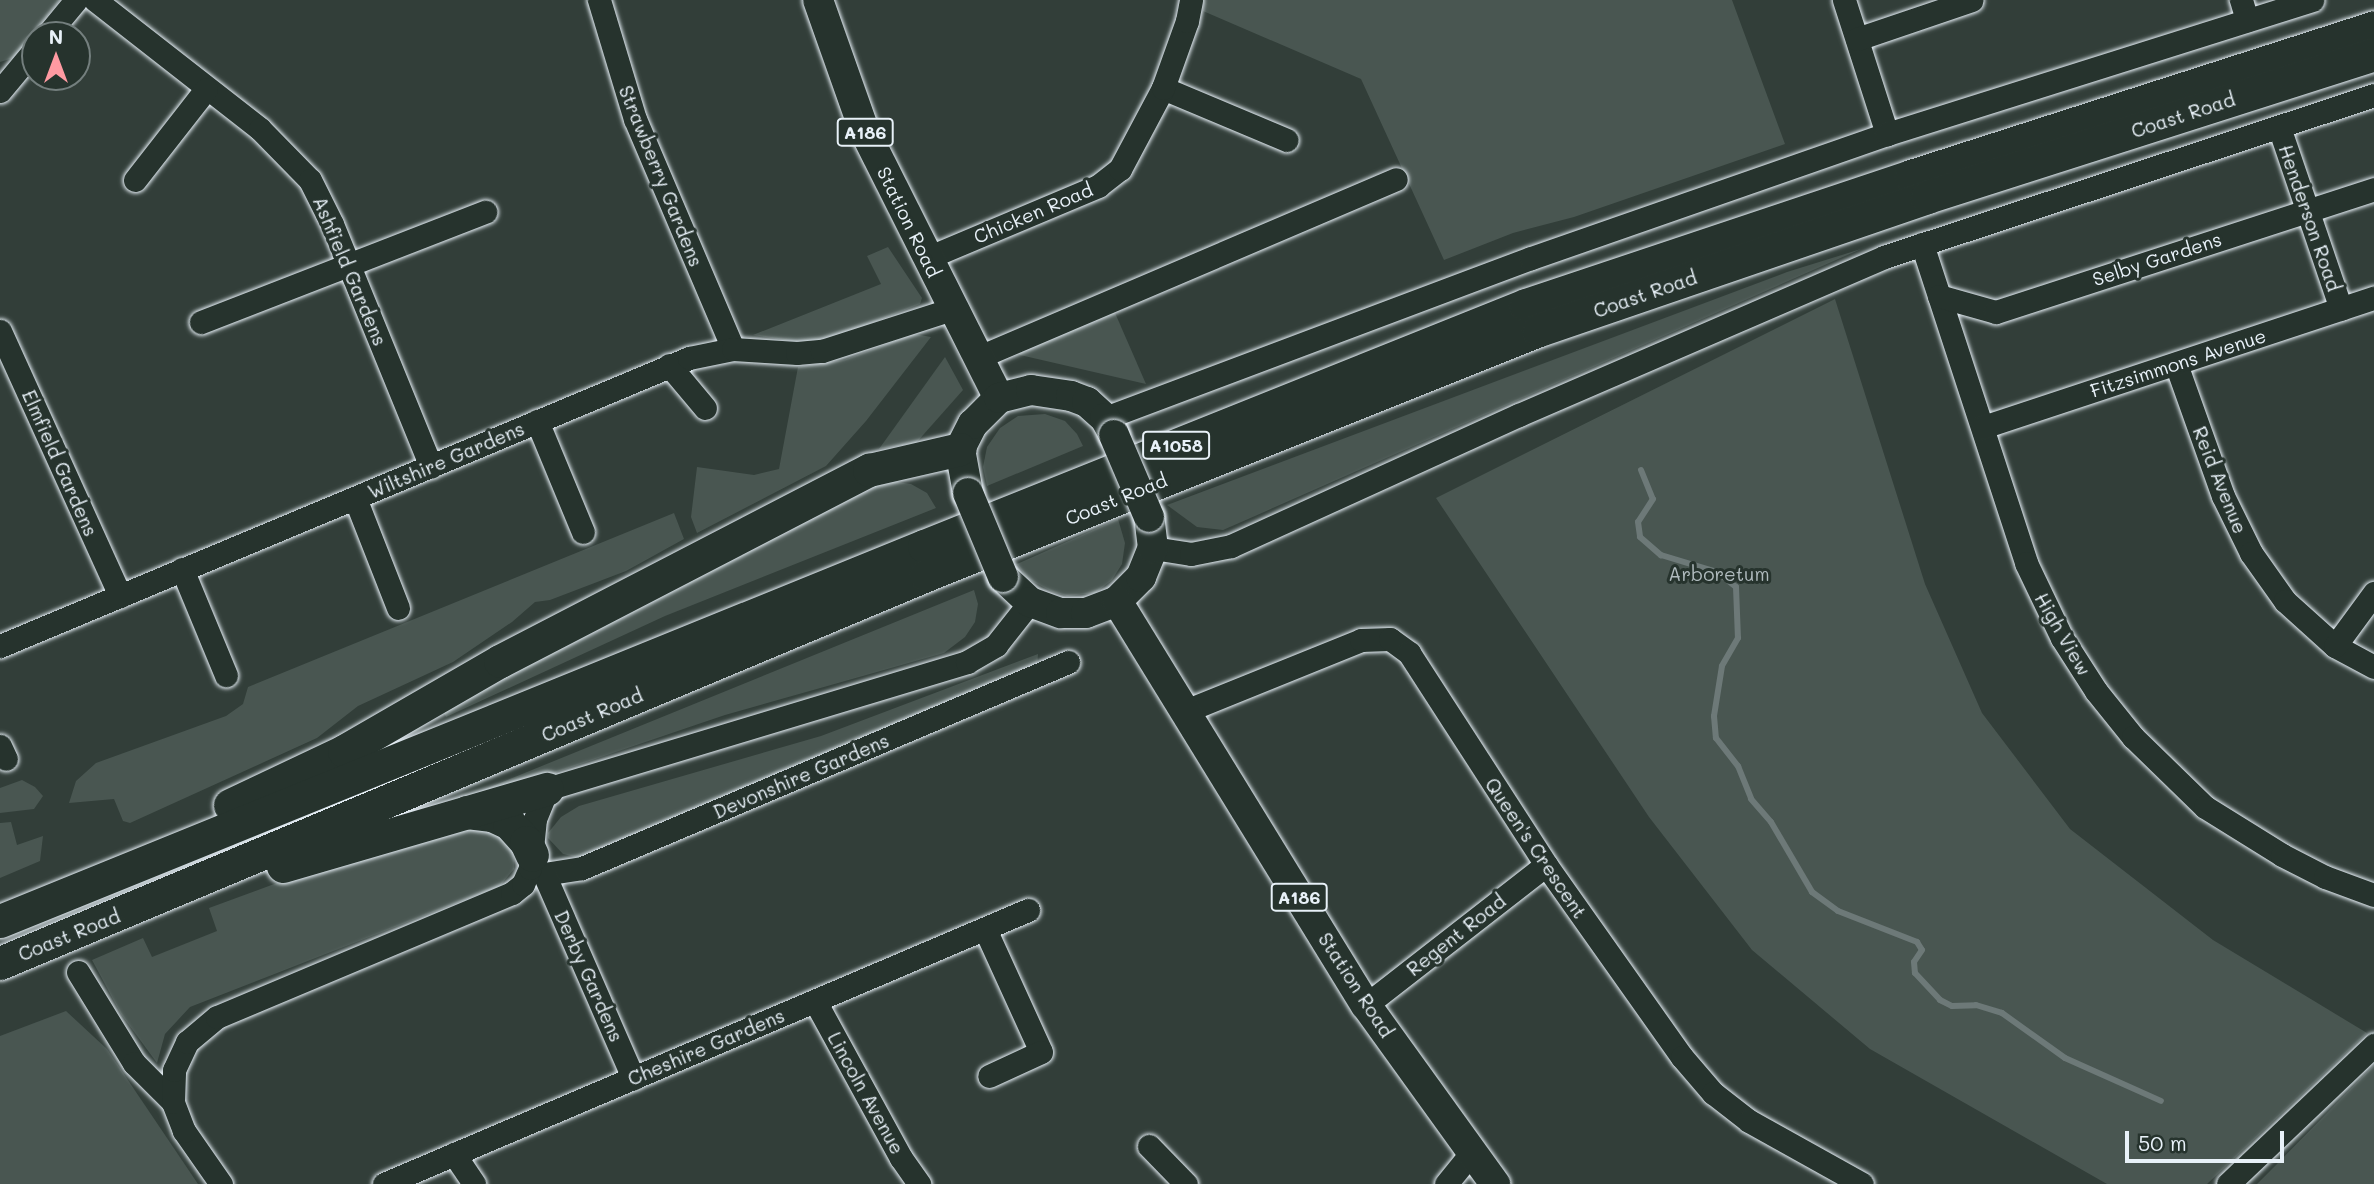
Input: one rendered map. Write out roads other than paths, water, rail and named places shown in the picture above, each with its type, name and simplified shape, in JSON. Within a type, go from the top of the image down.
[{"type":"highway","name":"Coast Road","points":[[0,921],[1526,305],[1911,176],[2374,27]]},
{"type":"highway","name":"Coast Road","points":[[0,963],[926,575],[1539,330],[1927,197],[2374,54]]},
{"type":"highway","points":[[0,914],[344,751],[500,661],[869,470],[915,457],[940,456],[960,449]]},
{"type":"highway","points":[[97,924],[402,829],[547,789]]},
{"type":"highway","points":[[467,812],[492,816],[509,823],[526,842],[535,866]]},
{"type":"main road","name":"Station Road","points":[[818,0],[864,130],[999,398]]},
{"type":"main road","points":[[1031,390],[1071,396],[1087,402],[1109,426],[1149,517],[1153,548],[1141,577],[1117,601],[1086,613],[1061,613],[1030,602],[1003,577],[968,493],[960,449],[973,424],[999,398],[1031,390]]},
{"type":"main road","name":"Station Road","points":[[1117,601],[1183,712],[1366,1004],[1495,1184]]},
{"type":"street","points":[[59,21],[76,0]]},
{"type":"street","name":"Ashfield Gardens","points":[[95,0],[268,136],[310,180],[321,196],[431,467]]},
{"type":"street","name":"Strawberry Gardens","points":[[599,0],[635,119],[733,349]]},
{"type":"street","name":"Chicken Road","points":[[928,258],[1082,194],[1109,179],[1130,156],[1163,88],[1187,21],[1191,0]]},
{"type":"street","points":[[1844,0],[1887,134]]},
{"type":"street","points":[[1857,39],[1972,0]]},
{"type":"street","points":[[1109,426],[1531,258],[2244,10],[2312,0]]},
{"type":"street","points":[[0,91],[21,66]]},
{"type":"street","points":[[1163,88],[1287,140]]},
{"type":"street","points":[[135,180],[206,89]]},
{"type":"street","points":[[1153,548],[1191,554],[1231,546],[1532,410],[1922,244],[2374,95]]},
{"type":"street","name":"Henderson Road","points":[[2278,127],[2341,309]]},
{"type":"street","points":[[979,356],[1396,179]]},
{"type":"street","name":"Selby Gardens","points":[[1940,296],[1996,312],[2374,188]]},
{"type":"street","points":[[201,322],[485,212]]},
{"type":"street","name":"High View","points":[[1922,244],[2026,562],[2062,638],[2133,737],[2205,807],[2325,877],[2374,895]]},
{"type":"street","name":"Fitzsimmons Avenue","points":[[1983,427],[2374,298]]},
{"type":"street","name":"Wiltshire Gardens","points":[[0,646],[669,365],[704,354],[733,349],[797,353],[822,351],[952,309]]},
{"type":"street","name":"Elmfield Gardens","points":[[0,331],[120,596]]},
{"type":"street","name":"Reid Avenue","points":[[2176,364],[2223,496],[2251,553],[2286,601],[2335,646],[2374,667]]},
{"type":"street","points":[[669,365],[705,408]]},
{"type":"street","name":"Wiltshire Gardens","points":[[537,421],[583,532]]},
{"type":"street","name":"Wiltshire Gardens","points":[[355,498],[398,608]]},
{"type":"street","points":[[182,569],[226,675]]},
{"type":"street","points":[[2335,646],[2374,593]]},
{"type":"street","points":[[221,1184],[184,1132],[173,1102],[174,1070],[187,1042],[217,1017],[512,893],[523,884],[535,866],[536,819],[547,789],[967,662],[996,645],[1030,602]]},
{"type":"street","name":"Queen's Crescent","points":[[1183,712],[1361,640],[1390,639],[1409,653],[1546,865],[1682,1057],[1713,1093],[1749,1121],[1862,1184]]},
{"type":"street","name":"Devonshire Gardens","points":[[535,866],[582,868],[1068,662]]},
{"type":"street","name":"Regent Road","points":[[1366,1004],[1546,865]]},
{"type":"street","name":"Derby Gardens","points":[[535,866],[633,1078]]},
{"type":"street","name":"Cheshire Gardens","points":[[384,1184],[1028,910]]},
{"type":"street","points":[[985,929],[1041,1052],[989,1076]]},
{"type":"street","points":[[78,972],[134,1063],[173,1102]]},
{"type":"street","name":"Lincoln Avenue","points":[[815,1001],[901,1158],[919,1184]]},
{"type":"street","points":[[2228,1184],[2374,1045]]},
{"type":"street","points":[[1149,1146],[1186,1184]]},
{"type":"street","points":[[1446,1184],[1472,1152]]},
{"type":"street","points":[[454,1154],[474,1184]]},
{"type":"waterway","points":[[1641,470],[1653,499],[1638,522],[1640,537],[1661,555],[1717,572],[1736,587],[1738,638],[1722,666],[1714,716],[1716,738],[1738,766],[1751,799],[1771,822],[1812,892],[1838,911],[1917,942],[1922,950],[1914,962],[1915,973],[1940,1000],[1952,1006],[1976,1005],[2002,1013],[2065,1058],[2161,1101]]},
{"type":"park label","name":"Arboretum","points":[[1719,574]]}]
